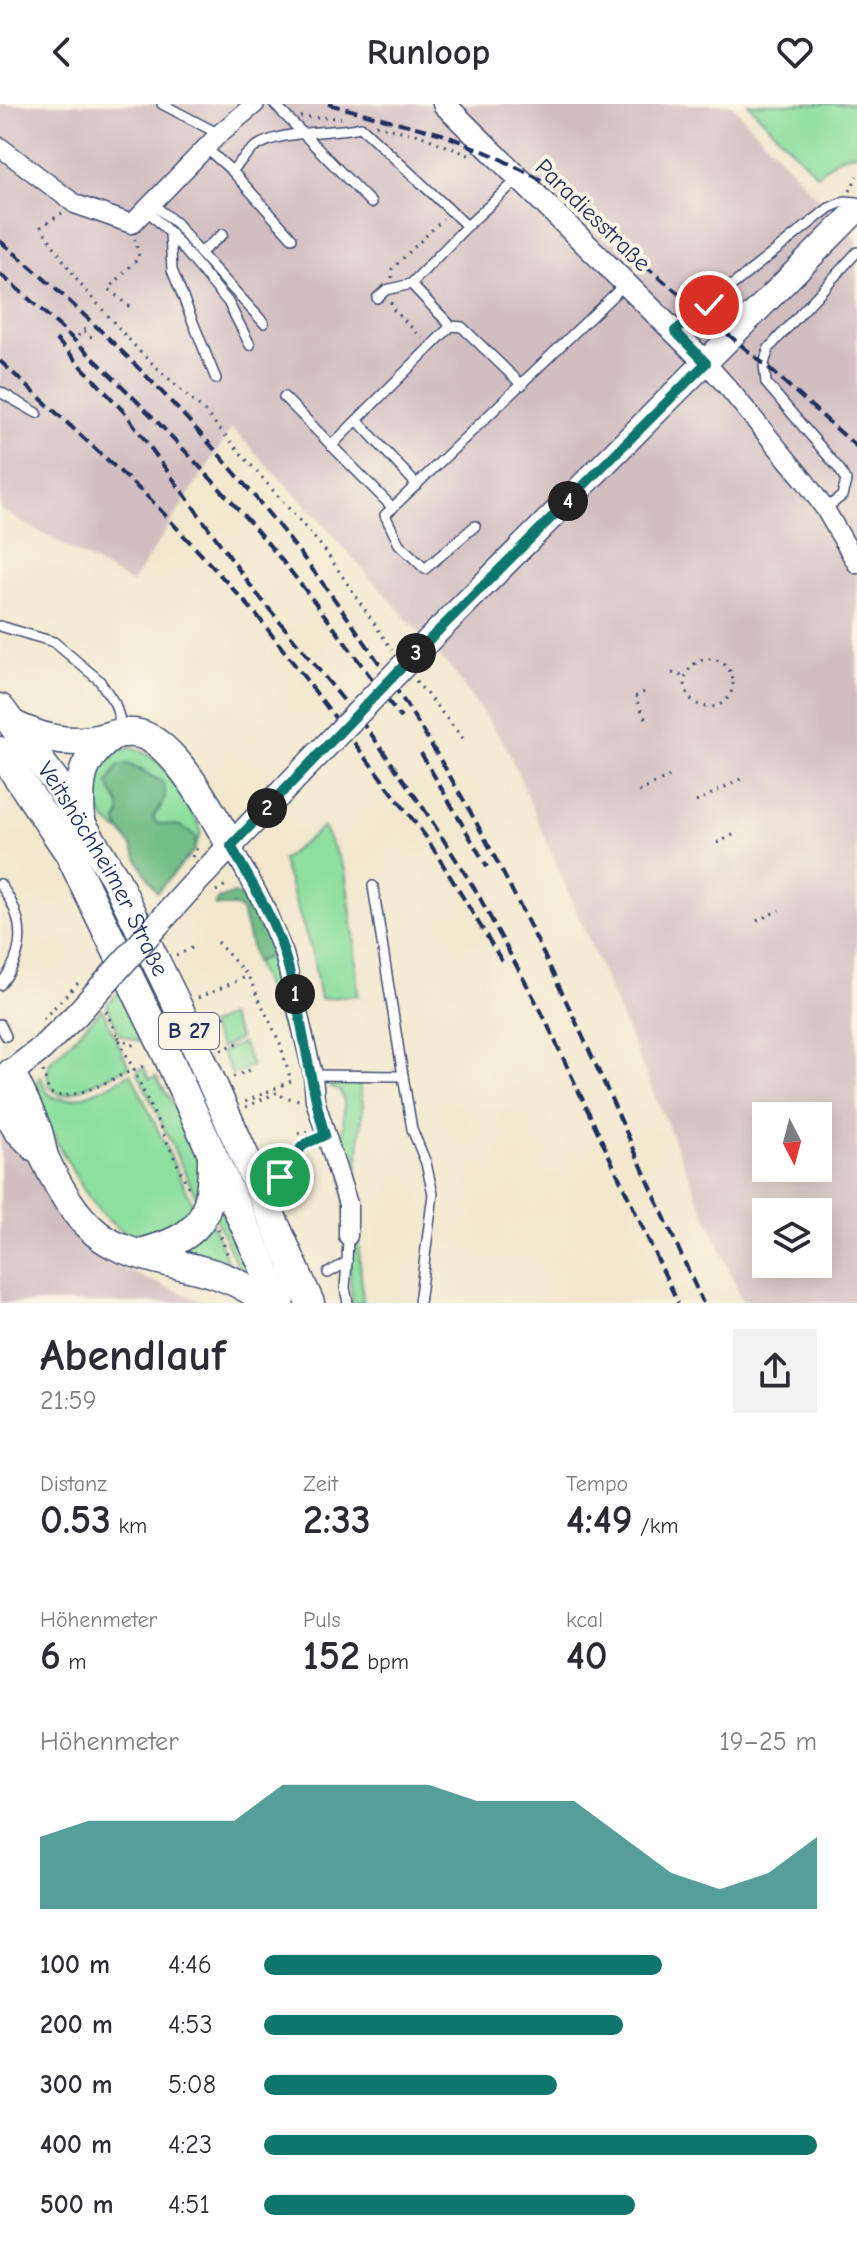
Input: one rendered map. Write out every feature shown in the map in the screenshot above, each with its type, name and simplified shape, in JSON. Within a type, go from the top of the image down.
[{"type":"highway","points":[[7,717],[46,738],[60,740],[93,740],[120,734],[146,735],[166,749],[231,846]]},
{"type":"highway","name":"Veitshöchheimer Straße","points":[[7,717],[56,782],[110,868],[150,946],[310,1303]]},
{"type":"highway","points":[[81,821],[82,775],[93,753],[120,734]]},
{"type":"highway","name":"Veitshöchheimer Straße","points":[[0,751],[69,853],[212,1152],[280,1303]]},
{"type":"highway","points":[[6,1077],[39,1132],[44,1156],[65,1195],[87,1224],[103,1238],[120,1247],[229,1278],[268,1303]]},
{"type":"highway","points":[[0,1101],[8,1126],[44,1156]]},
{"type":"highway","points":[[139,1253],[173,1243],[185,1236],[204,1216],[209,1203],[212,1152]]},
{"type":"main road","points":[[6,1077],[40,1050],[70,1005],[231,846],[404,662],[857,210]]},
{"type":"street","points":[[0,147],[75,204],[132,224],[219,134],[255,104]]},
{"type":"street","name":"Paradiesstraße","points":[[444,104],[706,363]]},
{"type":"street","points":[[706,363],[825,509],[857,564]]},
{"type":"street","points":[[231,846],[263,903],[291,977],[313,1075],[315,1100],[348,1204],[348,1236]]},
{"type":"lane","points":[[162,104],[219,134]]},
{"type":"lane","points":[[274,104],[371,203]]},
{"type":"lane","points":[[232,171],[257,146],[304,132],[343,131],[361,127],[467,226]]},
{"type":"lane","points":[[206,148],[232,171],[292,238]]},
{"type":"lane","points":[[377,298],[386,290],[411,284],[519,178]]},
{"type":"lane","points":[[675,331],[829,208],[845,201],[857,202]]},
{"type":"lane","points":[[150,207],[228,302],[250,345]]},
{"type":"lane","points":[[150,207],[177,224],[264,323]]},
{"type":"lane","points":[[170,233],[172,270],[216,379]]},
{"type":"lane","points":[[200,253],[223,234]]},
{"type":"lane","points":[[825,509],[842,496],[846,481],[766,383],[764,364],[769,348],[857,252]]},
{"type":"lane","points":[[475,526],[425,569],[399,544],[385,515],[626,283]]},
{"type":"lane","points":[[411,284],[451,326],[462,327],[522,385]]},
{"type":"lane","points":[[331,446],[451,326]]},
{"type":"lane","points":[[0,392],[37,413]]},
{"type":"lane","points":[[284,397],[393,508]]},
{"type":"lane","points":[[357,420],[417,485]]},
{"type":"lane","points":[[0,626],[54,642],[99,680],[115,704],[120,734]]},
{"type":"lane","points":[[0,884],[14,904],[20,926],[20,947],[0,985]]},
{"type":"lane","points":[[373,886],[412,1129],[426,1163],[433,1194],[419,1303]]},
{"type":"lane","points":[[0,1024],[6,1036]]},
{"type":"lane","points":[[313,1075],[403,1076]]},
{"type":"lane","points":[[348,1236],[345,1288],[348,1303]]},
{"type":"lane","points":[[328,1273],[347,1262]]},
{"type":"path","points":[[289,118],[345,118]]},
{"type":"path","points":[[371,123],[422,136],[473,157]]},
{"type":"path","points":[[75,204],[41,227],[79,283],[141,353],[205,412],[324,549],[404,662],[465,741]]},
{"type":"path","points":[[129,307],[109,289],[139,257],[132,224]]},
{"type":"path","points":[[78,336],[89,325]]},
{"type":"path","points":[[84,331],[96,341]]},
{"type":"path","points":[[696,654],[700,661]]},
{"type":"path","points":[[714,660],[727,667],[731,674],[732,689],[725,701],[718,705],[710,707],[695,702],[686,688],[686,677],[700,661],[714,660]]},
{"type":"path","points":[[672,673],[686,677]]},
{"type":"path","points":[[644,692],[635,697],[647,722]]},
{"type":"path","points":[[718,705],[723,714]]},
{"type":"path","points":[[639,792],[674,774]]},
{"type":"path","points":[[696,802],[741,779]]},
{"type":"path","points":[[717,843],[737,833]]},
{"type":"path","points":[[224,885],[229,883]]},
{"type":"path","points":[[757,921],[779,910]]},
{"type":"path","points":[[217,942],[248,976],[280,1043],[291,1081],[245,1102]]},
{"type":"path","points":[[173,957],[194,947]]},
{"type":"path","points":[[197,998],[248,976]]},
{"type":"path","points":[[42,1019],[70,1005]]},
{"type":"path","points":[[104,1006],[204,1216],[214,1221],[233,1267],[229,1278]]},
{"type":"path","points":[[205,1025],[231,1013]]},
{"type":"path","points":[[46,1062],[43,1075],[49,1092],[61,1097],[81,1093],[147,1065],[137,1045],[118,1037]]},
{"type":"path","points":[[217,1052],[243,1041]]},
{"type":"path","points":[[229,1079],[255,1068]]},
{"type":"path","points":[[243,1109],[278,1092],[283,1097],[291,1096],[296,1100],[315,1100]]},
{"type":"path","points":[[282,1192],[286,1190],[280,1177],[297,1169],[299,1148],[325,1135]]},
{"type":"shaded area","points":[[0,104],[731,104],[857,241],[857,1303],[743,1303],[506,746],[452,670],[312,512],[232,428],[132,583],[0,510]]},
{"type":"shaded area","points":[[0,1135],[21,1147],[57,1210],[84,1246],[100,1260],[207,1303],[0,1303]]},
{"type":"green space","points":[[748,104],[857,104],[857,153],[838,158],[817,175]]},
{"type":"green space","points":[[128,748],[152,758],[171,777],[199,824],[201,833],[196,844],[195,836],[180,826],[156,824],[153,817],[161,807],[156,779],[140,769],[119,800],[119,831],[103,817],[94,795],[94,778],[110,753]]},
{"type":"green space","points":[[127,764],[162,782],[165,797],[153,817],[156,823],[180,826],[195,837],[195,849],[157,892],[118,826],[120,806],[108,784],[117,766]]},
{"type":"green space","points":[[323,827],[345,870],[358,995],[320,999],[313,957],[282,860]]},
{"type":"green space","points":[[233,894],[247,902],[259,919],[272,955],[255,962],[242,911],[234,906],[215,906],[218,899]]},
{"type":"green space","points":[[272,955],[294,1030],[289,1036],[283,1030],[255,962]]},
{"type":"green space","points":[[121,990],[129,1003],[140,1042],[119,1034],[107,1005]]},
{"type":"green space","points":[[102,1009],[129,1067],[61,1095],[50,1087],[47,1073],[50,1062]]},
{"type":"green space","points":[[229,1016],[240,1039],[220,1048],[209,1025]]},
{"type":"green space","points":[[242,1043],[252,1066],[232,1075],[221,1052]]},
{"type":"green space","points":[[144,1067],[149,1079],[156,1076],[197,1148],[203,1177],[200,1205],[137,1071]]},
{"type":"green space","points":[[131,1073],[197,1213],[177,1232],[155,1237],[123,1231],[99,1210],[79,1181],[35,1100],[39,1097],[37,1081],[41,1076],[48,1093],[66,1099],[90,1094]]},
{"type":"green space","points":[[335,1080],[359,1084],[363,1103],[355,1197],[363,1303],[352,1303],[342,1171],[344,1102],[340,1091],[329,1086]]},
{"type":"green space","points":[[219,1205],[251,1276],[237,1271],[239,1268],[213,1213]]},
{"type":"green space","points":[[212,1223],[229,1265],[170,1251]]},
{"type":"railway","points":[[328,104],[442,134],[541,180],[764,364],[857,447]]},
{"type":"railway","points":[[0,241],[72,304],[207,441],[329,591],[384,670],[435,752],[513,892],[597,1067],[703,1303]]},
{"type":"railway","points":[[0,274],[163,427],[253,526],[401,718]]},
{"type":"railway","points":[[56,339],[126,414],[253,589],[371,734],[424,809],[476,891],[542,1013],[678,1303]]},
{"type":"railway","points":[[0,361],[152,501],[256,614],[426,837],[505,966]]},
{"type":"railway","points":[[421,753],[487,867]]},
{"type":"route","points":[[280,1177],[297,1169],[299,1148],[325,1135],[284,954],[263,903],[231,846],[408,661],[706,363],[675,331],[709,305]]}]
